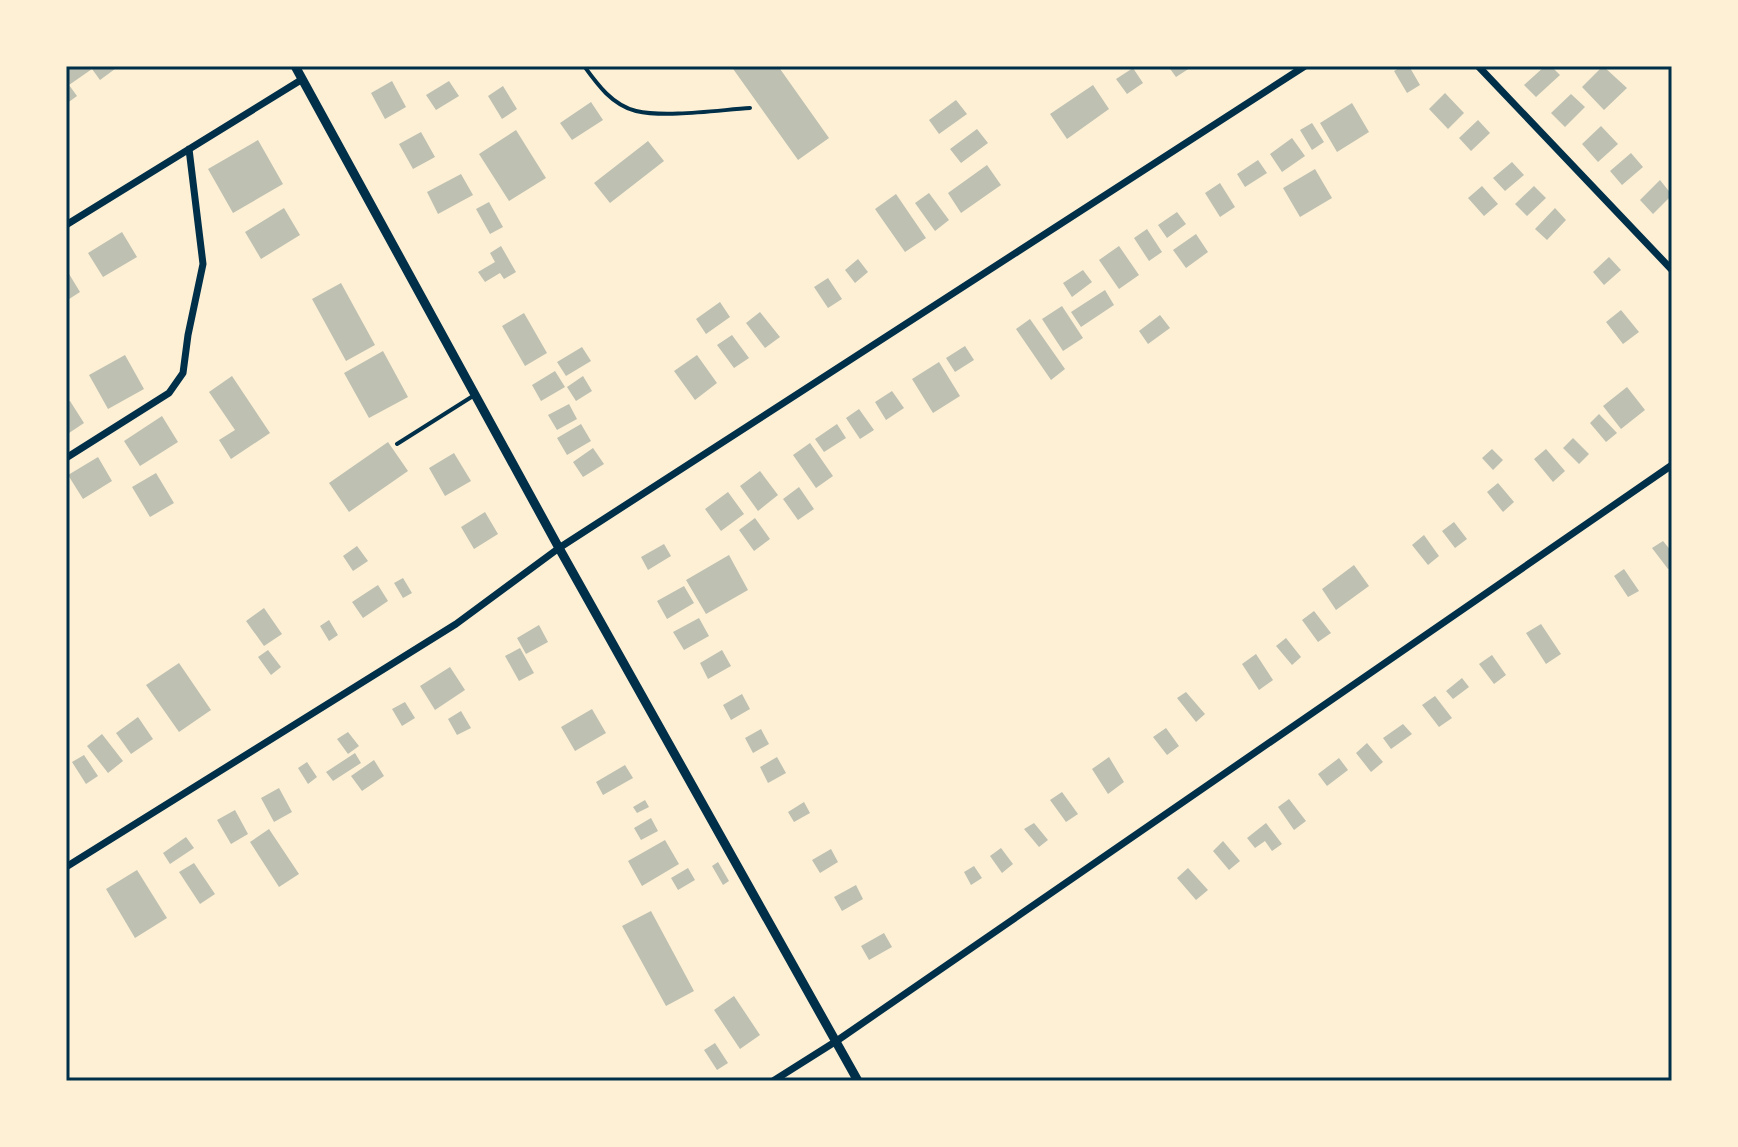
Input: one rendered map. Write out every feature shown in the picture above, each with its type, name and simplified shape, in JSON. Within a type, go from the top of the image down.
[{"type":"street","points":[[295,66],[474,395],[838,1040],[858,1081]]},
{"type":"street","points":[[66,867],[456,624],[559,548],[1305,66]]},
{"type":"street","points":[[1478,66],[1672,270]]},
{"type":"street","points":[[66,225],[301,80]]},
{"type":"street","points":[[66,458],[169,393],[183,373],[203,264],[189,149]]},
{"type":"street","points":[[773,1081],[838,1040],[1672,465]]},
{"type":"lane","points":[[584,66],[600,89],[635,111],[750,108]]},
{"type":"lane","points":[[397,444],[474,395]]},
{"type":"building","points":[[66,66],[119,66],[100,80],[92,69],[69,85],[77,96],[66,104]]},
{"type":"building","points":[[731,66],[778,66],[829,138],[798,160]]},
{"type":"building","points":[[1168,66],[1193,66],[1176,77]]},
{"type":"building","points":[[1409,66],[1420,85],[1407,93],[1394,71]]},
{"type":"building","points":[[1545,66],[1551,66],[1560,75],[1536,97],[1524,85]]},
{"type":"building","points":[[1603,66],[1627,88],[1604,110],[1582,87]]},
{"type":"building","points":[[1133,68],[1143,83],[1127,94],[1116,79]]},
{"type":"building","points":[[392,81],[406,107],[385,119],[371,93]]},
{"type":"building","points":[[449,81],[459,96],[436,110],[426,95]]},
{"type":"building","points":[[1093,85],[1109,109],[1067,139],[1050,114]]},
{"type":"building","points":[[503,86],[517,109],[502,119],[488,96]]},
{"type":"building","points":[[1445,93],[1464,113],[1448,129],[1429,109]]},
{"type":"building","points":[[1571,94],[1585,107],[1565,127],[1551,113]]},
{"type":"building","points":[[956,100],[967,114],[939,134],[929,120]]},
{"type":"building","points":[[591,102],[603,120],[572,140],[560,123]]},
{"type":"building","points":[[1352,103],[1369,132],[1337,152],[1320,123]]},
{"type":"building","points":[[1478,120],[1490,133],[1471,151],[1459,138]]},
{"type":"building","points":[[1312,123],[1324,142],[1312,150],[1300,130]]},
{"type":"building","points":[[1601,126],[1618,144],[1598,162],[1582,144]]},
{"type":"building","points":[[977,129],[988,143],[961,163],[950,149]]},
{"type":"building","points":[[516,130],[546,178],[509,201],[479,154]]},
{"type":"building","points":[[421,132],[435,157],[413,169],[399,144]]},
{"type":"building","points":[[1292,138],[1305,156],[1282,172],[1270,154]]},
{"type":"building","points":[[258,140],[283,184],[233,213],[208,169]]},
{"type":"building","points":[[648,141],[664,161],[610,203],[594,183]]},
{"type":"building","points":[[1631,153],[1643,167],[1622,185],[1610,171]]},
{"type":"building","points":[[1258,160],[1267,173],[1245,187],[1237,174]]},
{"type":"building","points":[[1512,162],[1524,175],[1505,191],[1493,178]]},
{"type":"building","points":[[987,165],[1001,185],[961,213],[948,193]]},
{"type":"building","points":[[1315,169],[1332,198],[1300,217],[1283,188]]},
{"type":"building","points":[[461,174],[473,195],[438,214],[427,192]]},
{"type":"building","points":[[1660,180],[1672,195],[1653,214],[1640,200]]},
{"type":"building","points":[[1220,183],[1235,207],[1220,217],[1205,193]]},
{"type":"building","points":[[1482,186],[1498,204],[1484,216],[1468,198]]},
{"type":"building","points":[[1534,186],[1546,198],[1527,216],[1515,204]]},
{"type":"building","points":[[929,193],[949,220],[935,231],[915,203]]},
{"type":"building","points":[[896,194],[926,238],[905,252],[875,209]]},
{"type":"building","points":[[489,202],[503,227],[490,234],[476,209]]},
{"type":"building","points":[[284,208],[300,235],[261,259],[245,232]]},
{"type":"building","points":[[1555,208],[1566,220],[1547,240],[1535,229]]},
{"type":"building","points":[[1177,212],[1186,224],[1167,238],[1158,225]]},
{"type":"building","points":[[1147,229],[1162,252],[1149,261],[1134,238]]},
{"type":"building","points":[[122,232],[137,257],[103,277],[88,253]]},
{"type":"building","points":[[1196,234],[1208,252],[1186,268],[1173,250]]},
{"type":"building","points":[[501,246],[516,272],[504,279],[500,273],[485,282],[478,272],[495,262],[490,253]]},
{"type":"building","points":[[1119,246],[1139,275],[1119,289],[1099,260]]},
{"type":"building","points":[[1609,257],[1621,270],[1604,285],[1593,272]]},
{"type":"building","points":[[858,259],[868,272],[855,283],[845,270]]},
{"type":"building","points":[[66,269],[80,292],[66,301]]},
{"type":"building","points":[[1083,270],[1092,282],[1072,297],[1063,283]]},
{"type":"building","points":[[828,278],[842,299],[828,308],[814,287]]},
{"type":"building","points":[[341,283],[375,345],[346,361],[312,299]]},
{"type":"building","points":[[1105,290],[1114,305],[1081,327],[1071,312]]},
{"type":"building","points":[[720,302],[730,317],[706,334],[696,319]]},
{"type":"building","points":[[1062,306],[1083,338],[1063,351],[1042,319]]},
{"type":"building","points":[[1621,310],[1639,332],[1623,344],[1606,322]]},
{"type":"building","points":[[760,312],[780,337],[765,348],[746,323]]},
{"type":"building","points":[[524,313],[547,353],[525,366],[502,326]]},
{"type":"building","points":[[1160,315],[1170,328],[1148,344],[1139,331]]},
{"type":"building","points":[[1030,319],[1065,369],[1051,380],[1016,329]]},
{"type":"building","points":[[732,335],[749,358],[734,368],[717,345]]},
{"type":"building","points":[[965,346],[974,360],[955,372],[946,358]]},
{"type":"building","points":[[582,347],[591,361],[566,376],[557,362]]},
{"type":"building","points":[[383,351],[408,397],[369,418],[344,373]]},
{"type":"building","points":[[125,355],[144,389],[108,409],[89,375]]},
{"type":"building","points":[[697,355],[717,383],[695,400],[674,371]]},
{"type":"building","points":[[939,362],[960,396],[933,413],[912,379]]},
{"type":"building","points":[[555,371],[565,387],[541,401],[532,385]]},
{"type":"building","points":[[232,376],[270,433],[231,459],[219,440],[235,430],[209,392]]},
{"type":"building","points":[[583,376],[592,391],[576,401],[567,387]]},
{"type":"building","points":[[1627,387],[1645,410],[1621,429],[1603,406]]},
{"type":"building","points":[[892,391],[904,408],[886,420],[875,402]]},
{"type":"building","points":[[70,401],[84,423],[66,435],[66,403]]},
{"type":"building","points":[[569,404],[577,419],[557,430],[548,415]]},
{"type":"building","points":[[859,409],[874,430],[860,439],[846,418]]},
{"type":"building","points":[[1599,414],[1617,433],[1606,442],[1590,423]]},
{"type":"building","points":[[162,416],[178,442],[140,466],[124,441]]},
{"type":"building","points":[[581,424],[591,441],[567,455],[557,438]]},
{"type":"building","points":[[837,424],[846,438],[824,452],[815,439]]},
{"type":"building","points":[[1573,438],[1589,454],[1579,464],[1563,448]]},
{"type":"building","points":[[388,442],[408,471],[349,512],[329,483]]},
{"type":"building","points":[[810,443],[833,476],[816,488],[793,455]]},
{"type":"building","points":[[593,448],[604,464],[583,477],[573,462]]},
{"type":"building","points":[[1492,449],[1503,460],[1493,470],[1482,458]]},
{"type":"building","points":[[1546,449],[1565,471],[1553,482],[1534,459]]},
{"type":"building","points":[[454,453],[471,481],[445,496],[429,468]]},
{"type":"building","points":[[98,457],[112,481],[83,499],[68,475]]},
{"type":"building","points":[[760,471],[778,495],[758,511],[740,486]]},
{"type":"building","points":[[156,473],[174,503],[150,517],[132,487]]},
{"type":"building","points":[[1498,483],[1514,502],[1503,512],[1487,492]]},
{"type":"building","points":[[799,487],[814,509],[798,520],[783,499]]},
{"type":"building","points":[[728,492],[744,514],[721,531],[705,509]]},
{"type":"building","points":[[485,512],[498,534],[474,549],[461,527]]},
{"type":"building","points":[[755,518],[770,539],[754,551],[739,530]]},
{"type":"building","points":[[1454,522],[1467,539],[1455,548],[1442,531]]},
{"type":"building","points":[[1424,535],[1439,556],[1428,565],[1412,545]]},
{"type":"building","points":[[1663,541],[1672,552],[1672,567],[1668,569],[1652,548]]},
{"type":"building","points":[[664,544],[671,556],[648,570],[641,557]]},
{"type":"building","points":[[357,546],[368,561],[353,571],[343,556]]},
{"type":"building","points":[[729,555],[748,590],[706,614],[686,580]]},
{"type":"building","points":[[1354,565],[1369,586],[1336,610],[1322,589]]},
{"type":"building","points":[[1624,569],[1639,591],[1628,597],[1614,576]]},
{"type":"building","points":[[403,578],[412,593],[403,598],[394,583]]},
{"type":"building","points":[[378,585],[388,601],[363,618],[352,602]]},
{"type":"building","points":[[684,586],[694,603],[667,619],[657,601]]},
{"type":"building","points":[[264,608],[282,634],[264,646],[246,621]]},
{"type":"building","points":[[1314,611],[1331,633],[1318,642],[1302,620]]},
{"type":"building","points":[[699,618],[709,636],[684,650],[673,632]]},
{"type":"building","points":[[329,620],[338,635],[329,641],[320,626]]},
{"type":"building","points":[[1541,624],[1561,654],[1546,664],[1526,633]]},
{"type":"building","points":[[539,625],[548,642],[526,654],[517,638]]},
{"type":"building","points":[[1286,638],[1301,657],[1292,665],[1276,646]]},
{"type":"building","points":[[520,648],[534,673],[519,681],[505,656]]},
{"type":"building","points":[[268,650],[281,667],[271,675],[258,657]]},
{"type":"building","points":[[722,650],[731,666],[708,679],[700,663]]},
{"type":"building","points":[[1256,654],[1273,680],[1259,690],[1242,664]]},
{"type":"building","points":[[1492,655],[1506,675],[1494,684],[1479,664]]},
{"type":"building","points":[[179,663],[211,710],[179,732],[146,685]]},
{"type":"building","points":[[450,667],[465,690],[435,710],[420,686]]},
{"type":"building","points":[[1462,678],[1469,687],[1453,699],[1446,691]]},
{"type":"building","points":[[1186,692],[1205,714],[1196,722],[1177,698]]},
{"type":"building","points":[[742,694],[750,709],[731,720],[723,705]]},
{"type":"building","points":[[1435,696],[1452,718],[1439,727],[1422,705]]},
{"type":"building","points":[[405,702],[415,718],[402,726],[392,709]]},
{"type":"building","points":[[592,709],[606,733],[575,751],[561,727]]},
{"type":"building","points":[[461,711],[471,728],[457,735],[448,719]]},
{"type":"building","points":[[138,717],[153,739],[131,754],[116,733]]},
{"type":"building","points":[[1403,724],[1412,734],[1391,749],[1383,738]]},
{"type":"building","points":[[1166,728],[1179,746],[1167,755],[1153,737]]},
{"type":"building","points":[[761,729],[769,744],[753,753],[745,738]]},
{"type":"building","points":[[348,732],[359,746],[348,754],[337,739]]},
{"type":"building","points":[[102,734],[123,761],[108,773],[87,746]]},
{"type":"building","points":[[1367,743],[1383,762],[1371,772],[1356,753]]},
{"type":"building","points":[[355,753],[361,763],[333,781],[326,772]]},
{"type":"building","points":[[84,755],[98,776],[86,784],[72,762]]},
{"type":"building","points":[[777,757],[786,773],[768,783],[760,767]]},
{"type":"building","points":[[1109,757],[1124,782],[1108,794],[1092,769]]},
{"type":"building","points":[[1339,758],[1348,770],[1327,786],[1318,774]]},
{"type":"building","points":[[374,760],[384,776],[362,791],[351,776]]},
{"type":"building","points":[[307,762],[317,777],[308,784],[298,768]]},
{"type":"building","points":[[625,765],[633,778],[603,795],[596,782]]},
{"type":"building","points":[[279,788],[292,812],[274,822],[261,798]]},
{"type":"building","points":[[1062,792],[1078,814],[1066,822],[1050,800]]},
{"type":"building","points":[[1289,799],[1306,821],[1294,830],[1278,807]]},
{"type":"building","points":[[645,800],[649,807],[637,813],[633,807]]},
{"type":"building","points":[[804,802],[810,813],[794,822],[788,812]]},
{"type":"building","points":[[235,810],[248,834],[231,844],[217,820]]},
{"type":"building","points":[[651,818],[658,831],[641,840],[634,828]]},
{"type":"building","points":[[1034,823],[1048,840],[1039,847],[1024,829]]},
{"type":"building","points":[[1266,823],[1282,844],[1272,851],[1265,841],[1255,848],[1247,838]]},
{"type":"building","points":[[269,829],[299,874],[279,887],[250,842]]},
{"type":"building","points":[[186,837],[194,848],[170,864],[163,853]]},
{"type":"building","points":[[665,840],[679,864],[642,886],[628,861]]},
{"type":"building","points":[[1223,841],[1240,861],[1229,870],[1213,851]]},
{"type":"building","points":[[1001,848],[1013,864],[1002,873],[990,856]]},
{"type":"building","points":[[831,849],[838,862],[820,873],[812,860]]},
{"type":"building","points":[[718,862],[729,881],[723,885],[712,866]]},
{"type":"building","points":[[194,863],[215,894],[200,904],[179,872]]},
{"type":"building","points":[[974,866],[982,878],[971,885],[964,872]]},
{"type":"building","points":[[688,868],[695,880],[678,890],[671,878]]},
{"type":"building","points":[[1188,868],[1208,890],[1196,900],[1177,878]]},
{"type":"building","points":[[137,870],[167,918],[135,938],[106,889]]},
{"type":"building","points":[[856,885],[863,899],[842,911],[834,897]]},
{"type":"building","points":[[651,911],[694,991],[666,1006],[622,926]]},
{"type":"building","points":[[884,933],[892,947],[869,960],[861,946]]},
{"type":"building","points":[[734,996],[760,1035],[740,1049],[714,1010]]},
{"type":"building","points":[[715,1043],[728,1063],[717,1070],[704,1050]]}]
